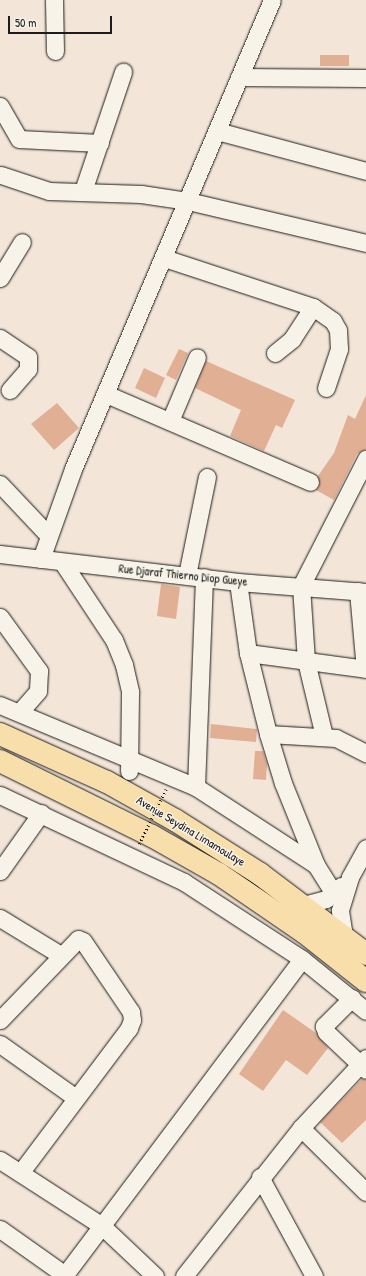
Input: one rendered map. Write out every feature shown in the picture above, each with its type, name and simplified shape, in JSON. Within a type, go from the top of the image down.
[{"type":"highway","name":"Avenue Seydina Limamoulaye","points":[[0,734],[106,782],[175,820],[260,874],[300,906],[344,936],[366,954]]},
{"type":"highway","name":"Avenue Seydina Limamoulaye","points":[[0,761],[152,836],[219,874],[304,932],[366,981]]},
{"type":"street","points":[[54,0],[55,51]]},
{"type":"street","points":[[41,559],[48,535],[106,394],[272,0]]},
{"type":"street","points":[[83,191],[123,72]]},
{"type":"street","points":[[239,77],[366,78]]},
{"type":"street","points":[[0,106],[19,139],[100,143]]},
{"type":"street","points":[[217,131],[366,171]]},
{"type":"street","points":[[1,175],[41,189],[141,194],[188,201],[366,243]]},
{"type":"street","points":[[1,275],[22,242]]},
{"type":"street","points":[[164,258],[313,307],[333,321],[338,330],[339,349],[326,388]]},
{"type":"street","points":[[275,353],[292,339],[313,307]]},
{"type":"street","points":[[0,338],[28,357],[28,369],[10,390]]},
{"type":"street","points":[[170,421],[197,357]]},
{"type":"street","points":[[106,394],[310,482]]},
{"type":"street","points":[[324,736],[306,661],[301,586],[366,459]]},
{"type":"street","points":[[187,575],[207,477]]},
{"type":"street","points":[[0,484],[48,535]]},
{"type":"street","name":"Rue Djaraf Thierno Diop Gueye","points":[[0,554],[238,582],[362,592]]},
{"type":"street","points":[[63,562],[114,640],[124,665],[130,692],[130,764]]},
{"type":"street","points":[[196,787],[204,577]]},
{"type":"street","points":[[238,582],[248,653],[268,734],[283,783],[316,866],[334,894]]},
{"type":"street","points":[[248,653],[366,669],[362,592]]},
{"type":"street","points":[[0,618],[39,671],[38,691],[20,712]]},
{"type":"street","points":[[0,705],[20,712],[130,764],[196,787],[316,866]]},
{"type":"street","points":[[268,734],[324,736],[348,741],[366,753]]},
{"type":"street","points":[[0,795],[41,813],[184,882],[302,959],[352,998],[366,1011]]},
{"type":"street","points":[[0,871],[41,813]]},
{"type":"street","points":[[344,936],[340,910],[350,877],[366,848]]},
{"type":"street","points":[[300,906],[334,894],[350,877]]},
{"type":"street","points":[[0,918],[59,954]]},
{"type":"street","points":[[0,1020],[59,954],[75,940],[83,941],[130,1012],[132,1020],[129,1028],[20,1172]]},
{"type":"street","points":[[0,1229],[64,1275],[302,959]]},
{"type":"street","points":[[184,1276],[260,1177],[301,1128],[364,1064],[326,1032],[324,1026],[352,998]]},
{"type":"street","points":[[0,1044],[76,1098]]},
{"type":"street","points":[[301,1128],[366,1192]]},
{"type":"street","points":[[0,1160],[102,1226],[155,1276]]},
{"type":"street","points":[[260,1177],[314,1276]]},
{"type":"path","points":[[139,844],[166,789]]},
{"type":"building","points":[[320,55],[349,55],[349,66],[320,66]]},
{"type":"building","points":[[179,349],[188,353],[176,380],[166,375]]},
{"type":"building","points":[[206,361],[295,400],[282,428],[276,425],[264,451],[230,436],[241,410],[195,388]]},
{"type":"building","points":[[144,368],[165,378],[156,398],[135,388]]},
{"type":"building","points":[[366,395],[366,449],[357,454],[334,500],[316,490],[319,486],[318,476],[334,453],[348,415],[355,419]]},
{"type":"building","points":[[57,403],[79,428],[54,450],[31,424]]},
{"type":"building","points":[[161,584],[180,587],[176,619],[157,616]]},
{"type":"building","points":[[211,724],[257,729],[256,742],[210,738]]},
{"type":"building","points":[[255,751],[263,751],[267,764],[266,780],[253,779]]},
{"type":"building","points":[[283,1010],[316,1033],[328,1048],[307,1075],[286,1060],[263,1091],[239,1074]]},
{"type":"building","points":[[362,1079],[366,1080],[366,1120],[342,1143],[320,1122]]}]
